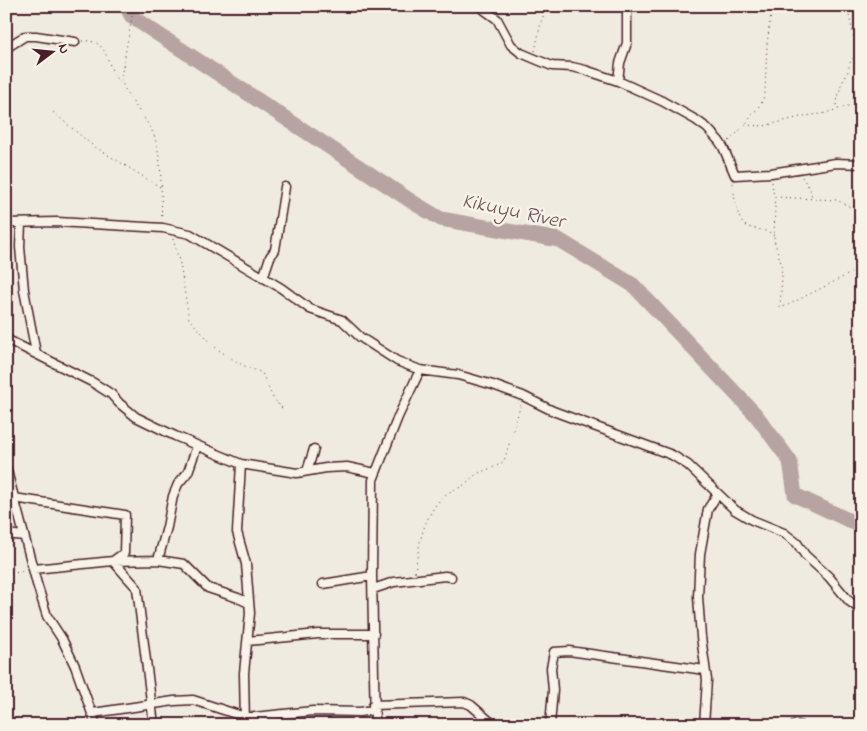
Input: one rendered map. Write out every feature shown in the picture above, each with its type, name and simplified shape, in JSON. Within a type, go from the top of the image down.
[{"type":"street","points":[[479,6],[500,23],[511,45],[516,50],[552,66],[572,67],[618,81],[662,100],[696,120],[712,133],[724,147],[735,175],[771,173],[836,163],[861,164]]},
{"type":"street","points":[[618,81],[620,63],[627,43],[627,6]]},
{"type":"street","points":[[6,48],[25,36],[75,42]]},
{"type":"street","points":[[263,278],[270,257],[275,250],[285,187]]},
{"type":"street","points":[[20,222],[24,290],[36,353]]},
{"type":"street","points":[[6,223],[56,222],[166,229],[190,234],[310,309],[342,320],[360,337],[397,361],[420,370],[458,375],[493,384],[553,411],[672,455],[688,465],[710,484],[717,494],[734,510],[777,530],[797,543],[805,555],[829,576],[850,601],[861,610]]},
{"type":"street","points":[[6,339],[36,353],[111,394],[136,417],[241,464],[288,472],[347,467],[375,473]]},
{"type":"street","points":[[374,725],[372,576],[374,480],[375,473],[398,417],[420,370]]},
{"type":"street","points":[[158,560],[168,526],[173,496],[178,484],[188,472],[198,446]]},
{"type":"street","points":[[307,471],[314,449]]},
{"type":"street","points":[[241,464],[237,532],[246,564],[250,613],[244,673],[245,721]]},
{"type":"street","points":[[6,466],[47,616],[62,639],[75,666],[96,725]]},
{"type":"street","points":[[6,493],[14,498],[125,515],[124,553],[113,561]]},
{"type":"street","points":[[704,725],[707,680],[700,637],[698,597],[700,554],[708,509],[717,494]]},
{"type":"street","points":[[6,534],[24,536]]},
{"type":"street","points":[[34,569],[113,561],[158,560],[184,564],[208,588],[249,603]]},
{"type":"street","points":[[113,561],[137,588],[154,725]]},
{"type":"street","points":[[323,584],[372,576]]},
{"type":"street","points":[[373,589],[394,582],[450,577]]},
{"type":"street","points":[[248,641],[318,634],[374,634]]},
{"type":"street","points":[[550,725],[553,690],[551,668],[554,652],[569,651],[705,670]]},
{"type":"street","points":[[93,713],[193,700],[245,721],[314,711],[360,712],[373,707],[464,702],[475,708],[494,725]]},
{"type":"path","points":[[122,84],[121,77],[134,6]]},
{"type":"path","points":[[534,58],[541,22],[547,6]]},
{"type":"path","points":[[724,147],[745,125],[762,102],[772,6]]},
{"type":"path","points":[[847,6],[857,53]]},
{"type":"path","points":[[75,42],[88,40],[99,45],[104,50],[116,80],[122,84],[152,131],[160,158],[160,187],[166,229],[180,264],[188,319],[217,349],[242,365],[262,373],[274,398],[282,408],[277,403]]},
{"type":"path","points":[[834,110],[851,60],[861,50]]},
{"type":"path","points":[[745,125],[764,126],[861,102]]},
{"type":"path","points":[[53,112],[88,142],[149,182],[160,187]]},
{"type":"path","points":[[796,168],[810,189],[813,199]]},
{"type":"path","points":[[771,173],[776,229],[774,240]]},
{"type":"path","points":[[735,175],[733,181],[736,202],[743,224],[747,227],[762,229],[773,234],[781,263],[782,284],[779,305],[782,307],[861,268]]},
{"type":"path","points":[[774,197],[837,200],[850,207],[861,206]]},
{"type":"path","points":[[414,579],[420,542],[427,518],[446,494],[459,488],[478,473],[499,465],[504,461],[523,396]]},
{"type":"path","points":[[6,572],[34,569]]},
{"type":"waterway","name":"Kikuyu River","points":[[126,6],[132,17],[441,219],[559,240],[633,285],[756,415],[790,461],[795,495],[861,526]]}]
